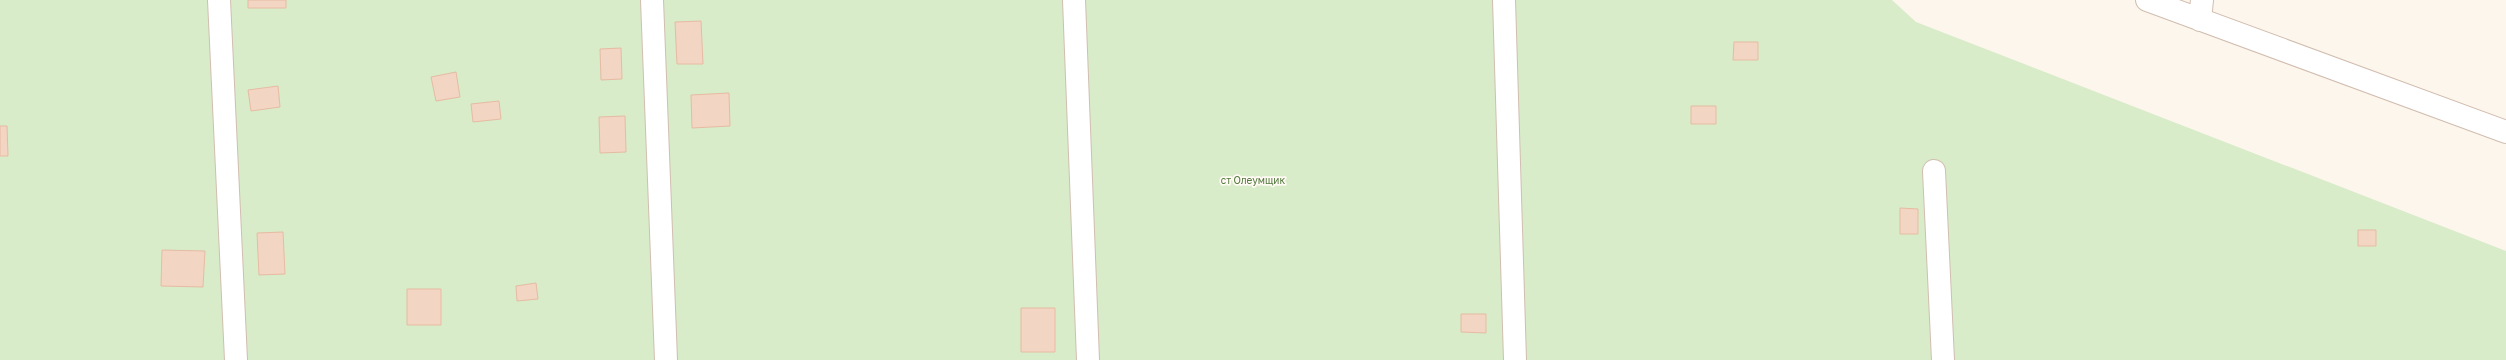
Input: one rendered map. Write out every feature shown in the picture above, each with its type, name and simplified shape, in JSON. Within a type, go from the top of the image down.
[{"type":"street","points":[[219,0],[236,360]]},
{"type":"street","points":[[652,0],[666,360]]},
{"type":"street","points":[[1074,0],[1088,360]]},
{"type":"street","points":[[1504,0],[1515,360]]},
{"type":"street","points":[[2147,0],[2201,10],[2506,132]]},
{"type":"street","points":[[1934,171],[1943,360]]},
{"type":"green space","name":"ст Олеумщик","points":[[0,0],[1892,0],[1916,22],[2506,251],[2506,360],[0,360]]},
{"type":"building","points":[[248,0],[286,0],[286,8],[248,8]]},
{"type":"building","points":[[701,21],[703,64],[677,64],[675,22]]},
{"type":"building","points":[[1734,42],[1758,42],[1758,60],[1733,60]]},
{"type":"building","points":[[621,48],[622,79],[601,80],[600,49]]},
{"type":"building","points":[[456,72],[460,97],[436,101],[431,77]]},
{"type":"building","points":[[278,86],[280,107],[251,111],[248,90]]},
{"type":"building","points":[[729,93],[730,126],[692,128],[691,95]]},
{"type":"building","points":[[499,101],[501,119],[473,122],[471,104]]},
{"type":"building","points":[[1691,106],[1716,106],[1716,124],[1691,124]]},
{"type":"building","points":[[625,116],[626,152],[600,153],[599,117]]},
{"type":"building","points":[[0,126],[7,126],[8,156],[0,156]]},
{"type":"building","points":[[1900,208],[1918,209],[1918,234],[1900,234]]},
{"type":"building","points":[[2358,230],[2376,230],[2376,246],[2358,246]]},
{"type":"building","points":[[283,232],[285,274],[259,275],[257,233]]},
{"type":"building","points":[[162,250],[205,251],[203,287],[161,286]]},
{"type":"building","points":[[536,283],[538,299],[517,301],[516,286]]},
{"type":"building","points":[[407,289],[441,289],[441,325],[407,325]]},
{"type":"building","points":[[1021,308],[1055,308],[1055,352],[1021,352]]},
{"type":"building","points":[[1461,314],[1486,314],[1486,333],[1461,332]]}]
